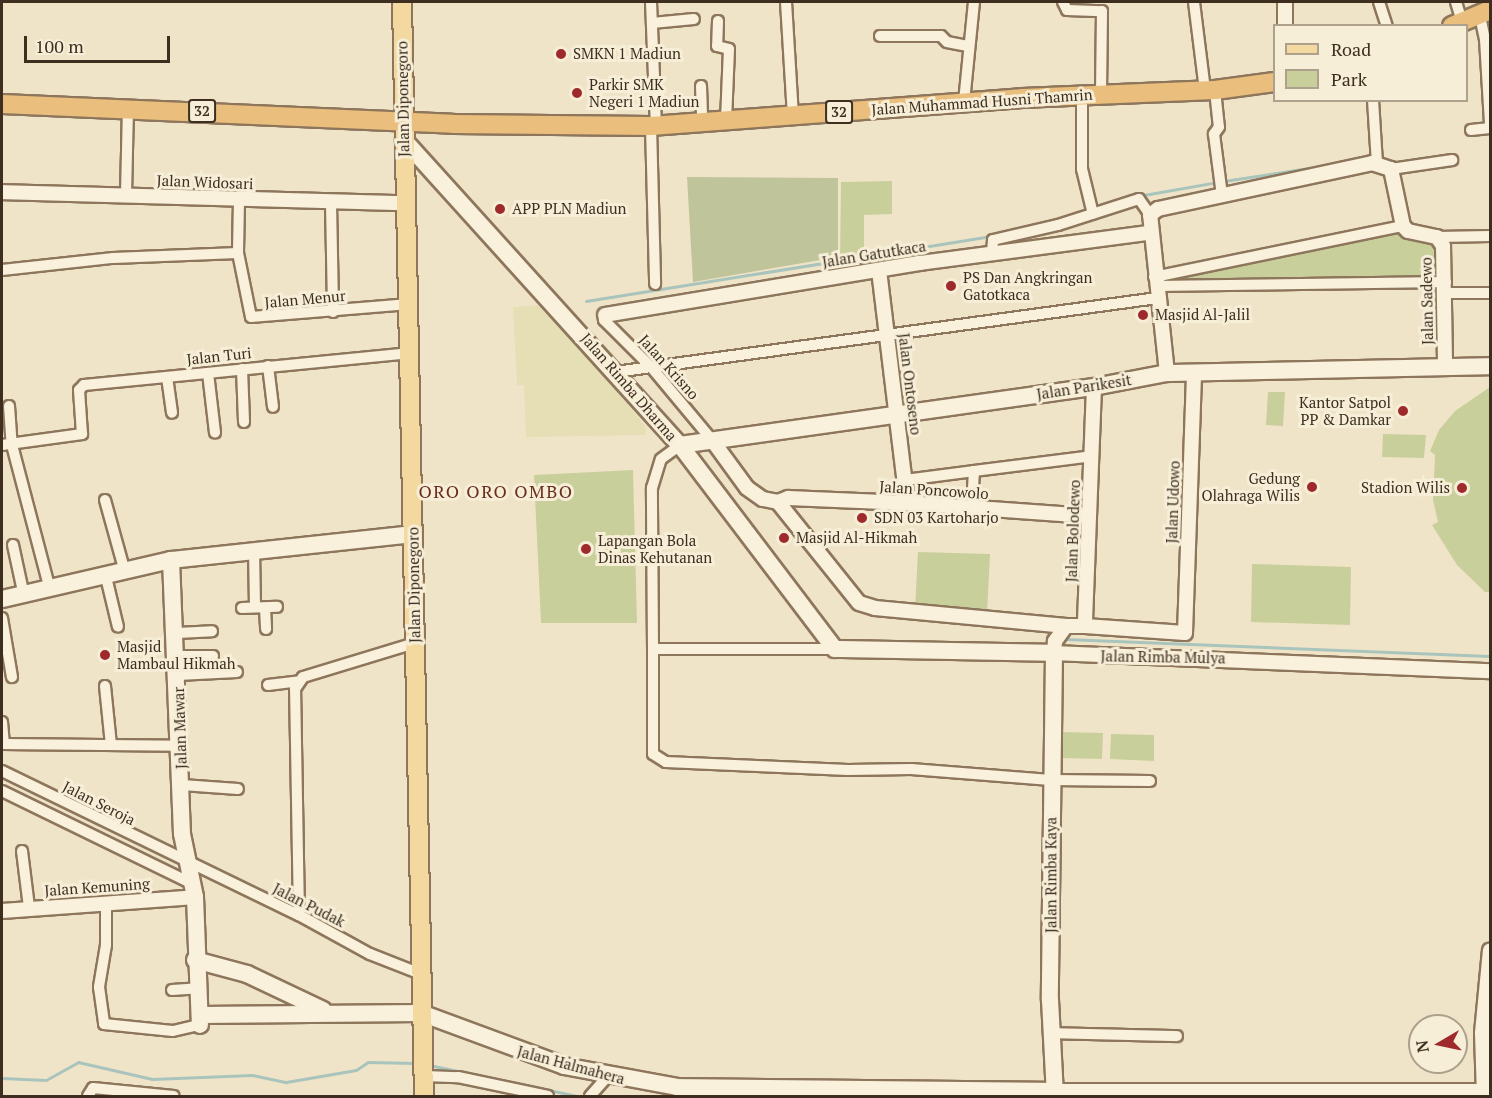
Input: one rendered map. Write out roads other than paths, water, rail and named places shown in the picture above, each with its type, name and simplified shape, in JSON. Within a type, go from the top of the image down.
[{"type":"highway","points":[[1457,24],[1485,13]]},
{"type":"highway","name":"Jalan Muhammad Husni Thamrin","points":[[403,121],[653,125],[964,102],[1210,90],[1273,82]]},
{"type":"highway","name":"32","points":[[2,104],[403,121]]},
{"type":"main road","name":"Jalan Diponegoro","points":[[402,2],[424,1096]]},
{"type":"main road","name":"Jalan Rimba Dharma","points":[[404,140],[680,445],[836,649]]},
{"type":"main road","name":"Jalan Parikesit","points":[[680,445],[1094,387],[1167,373],[1491,366]]},
{"type":"main road","points":[[2,599],[24,596],[171,561],[254,549],[413,534]]},
{"type":"main road","name":"Jalan Mawar","points":[[171,561],[177,633],[184,860],[193,890],[200,1020]]},
{"type":"main road","name":"Jalan Rimba Mulya","points":[[836,649],[1054,653]]},
{"type":"main road","name":"Jalan Rimba Kaya","points":[[1054,653],[1051,780],[1051,1033],[1055,1094]]},
{"type":"main road","points":[[195,960],[247,974],[327,1012]]},
{"type":"main road","points":[[200,1020],[327,1012],[421,1013]]},
{"type":"main road","name":"Jalan Halmahera","points":[[421,1013],[509,1049],[607,1077],[717,1093],[1055,1094]]},
{"type":"street","points":[[651,2],[655,284]]},
{"type":"street","points":[[786,2],[793,116]]},
{"type":"street","points":[[964,102],[974,2]]},
{"type":"street","points":[[1063,2],[1067,10],[1103,6],[1101,95]]},
{"type":"street","points":[[1194,2],[1210,90],[1220,127],[1214,134],[1222,196]]},
{"type":"street","points":[[1285,2],[1285,24]]},
{"type":"street","points":[[1379,2],[1386,24]]},
{"type":"street","points":[[1456,2],[1457,24]]},
{"type":"street","points":[[1471,130],[1490,128],[1485,13]]},
{"type":"street","points":[[652,23],[694,19]]},
{"type":"street","points":[[718,21],[717,46],[729,49],[726,120]]},
{"type":"street","points":[[880,36],[941,36],[948,42],[968,46]]},
{"type":"street","points":[[701,86],[702,122]]},
{"type":"street","points":[[1082,96],[1082,169],[1092,210]]},
{"type":"street","points":[[1373,102],[1377,164]]},
{"type":"street","points":[[126,195],[128,109]]},
{"type":"street","points":[[992,254],[993,240],[1092,210],[1139,200],[1150,209],[1377,164],[1391,169],[1452,160]]},
{"type":"street","points":[[1391,169],[1403,226],[1414,235],[1491,236]]},
{"type":"street","name":"Jalan Widosari","points":[[2,192],[331,203],[406,203]]},
{"type":"street","name":"Jalan Menur","points":[[239,200],[238,253],[251,317],[409,304]]},
{"type":"street","points":[[331,203],[333,312]]},
{"type":"street","points":[[1150,209],[1149,233],[1167,373]]},
{"type":"street","points":[[615,372],[887,334],[1156,287],[1403,226]]},
{"type":"street","name":"Jalan Gatutkaca","points":[[605,315],[879,270],[1149,233]]},
{"type":"street","name":"Jalan Sadewo","points":[[1437,237],[1443,246],[1446,287],[1444,366]]},
{"type":"street","points":[[2,270],[112,258],[238,253]]},
{"type":"street","name":"Jalan Ontoseno","points":[[879,270],[908,503]]},
{"type":"street","points":[[1156,287],[1446,287],[1491,293]]},
{"type":"street","name":"Jalan Krisno","points":[[605,315],[604,320],[652,368],[712,440]]},
{"type":"street","name":"Jalan Turi","points":[[7,445],[82,434],[79,390],[84,385],[408,353]]},
{"type":"street","points":[[268,366],[273,407]]},
{"type":"street","points":[[242,369],[244,422]]},
{"type":"street","name":"Jalan Udowo","points":[[1085,626],[1185,633],[1194,372]]},
{"type":"street","points":[[208,373],[214,433]]},
{"type":"street","points":[[167,377],[172,413]]},
{"type":"street","name":"Jalan Bolodewo","points":[[1085,626],[1094,387]]},
{"type":"street","points":[[9,406],[7,445],[50,590]]},
{"type":"street","points":[[712,440],[747,488],[763,499],[778,502],[860,603],[875,608],[1085,626]]},
{"type":"street","points":[[680,445],[661,459],[652,488],[651,742],[653,754],[666,762],[848,770],[911,769],[1051,780],[1150,781]]},
{"type":"street","points":[[905,480],[1092,456]]},
{"type":"street","points":[[972,508],[974,471]]},
{"type":"street","name":"Jalan Poncowolo","points":[[778,502],[788,498],[908,503],[1089,516]]},
{"type":"street","points":[[105,500],[125,572]]},
{"type":"street","points":[[13,545],[24,596]]},
{"type":"street","points":[[254,549],[260,608],[266,629]]},
{"type":"street","points":[[106,577],[117,627]]},
{"type":"street","points":[[242,608],[277,607]]},
{"type":"street","points":[[2,618],[12,677]]},
{"type":"street","points":[[1054,653],[1055,641],[1066,626]]},
{"type":"street","points":[[177,633],[212,631]]},
{"type":"street","points":[[268,685],[300,681],[415,643]]},
{"type":"street","points":[[653,649],[836,649]]},
{"type":"street","name":"Jalan Rimba Mulya","points":[[1054,653],[1491,671]]},
{"type":"street","points":[[178,656],[213,656]]},
{"type":"street","points":[[178,675],[237,672]]},
{"type":"street","points":[[299,915],[293,706],[300,681]]},
{"type":"street","points":[[105,686],[111,746]]},
{"type":"street","points":[[2,722],[3,744],[181,746]]},
{"type":"street","name":"Jalan Seroja","points":[[2,771],[184,860]]},
{"type":"street","points":[[182,785],[238,789]]},
{"type":"street","points":[[2,790],[193,890]]},
{"type":"street","points":[[22,851],[29,907]]},
{"type":"street","name":"Jalan Pudak","points":[[184,860],[299,915],[370,954],[420,974]]},
{"type":"street","name":"Jalan Kemuning","points":[[2,911],[29,907],[106,903],[193,890]]},
{"type":"street","points":[[106,903],[106,945],[99,987],[104,1024],[173,1031],[200,1020]]},
{"type":"street","points":[[1486,1088],[1482,1033],[1491,950]]},
{"type":"street","points":[[172,990],[198,988]]},
{"type":"street","points":[[1051,1033],[1177,1036]]},
{"type":"street","points":[[424,1067],[458,1077],[548,1096]]},
{"type":"street","points":[[591,1096],[607,1077]]},
{"type":"street","points":[[88,1096],[93,1088],[174,1096]]},
{"type":"street","name":"Jalan Halmahera","points":[[1055,1094],[1247,1094],[1486,1088]]},
{"type":"waterway","points":[[1224,181],[1342,163]]},
{"type":"waterway","points":[[1138,196],[1217,182]]},
{"type":"waterway","points":[[586,301],[993,236]]},
{"type":"waterway","points":[[1065,639],[1490,656]]},
{"type":"waterway","points":[[2,1078],[46,1080],[78,1062],[152,1079],[252,1075],[286,1082],[356,1070],[368,1062],[416,1063]]},
{"type":"waterway","points":[[429,1065],[577,1096]]},
{"type":"place","name":"SMKN 1 Madiun","points":[[561,54]]},
{"type":"place","name":"Parkir SMK Negeri 1 Madiun","points":[[577,93]]},
{"type":"place","name":"APP PLN Madiun","points":[[500,209]]},
{"type":"place","name":"PS Dan Angkringan Gatotkaca","points":[[951,286]]},
{"type":"place","name":"Masjid Al-Jalil","points":[[1143,315]]},
{"type":"place","name":"Kantor Satpol PP & Damkar","points":[[1403,411]]},
{"type":"place","name":"Gedung Olahraga Wilis","points":[[1312,487]]},
{"type":"place","name":"Stadion Wilis","points":[[1462,488]]},
{"type":"place","name":"SDN 03 Kartoharjo","points":[[862,518]]},
{"type":"place","name":"Masjid Al-Hikmah","points":[[784,538]]},
{"type":"place","name":"Lapangan Bola Dinas Kehutanan","points":[[586,549]]},
{"type":"place","name":"Masjid Mambaul Hikmah","points":[[105,655]]},
{"type":"district","name":"ORO ORO OMBO","points":[[496,491]]}]
